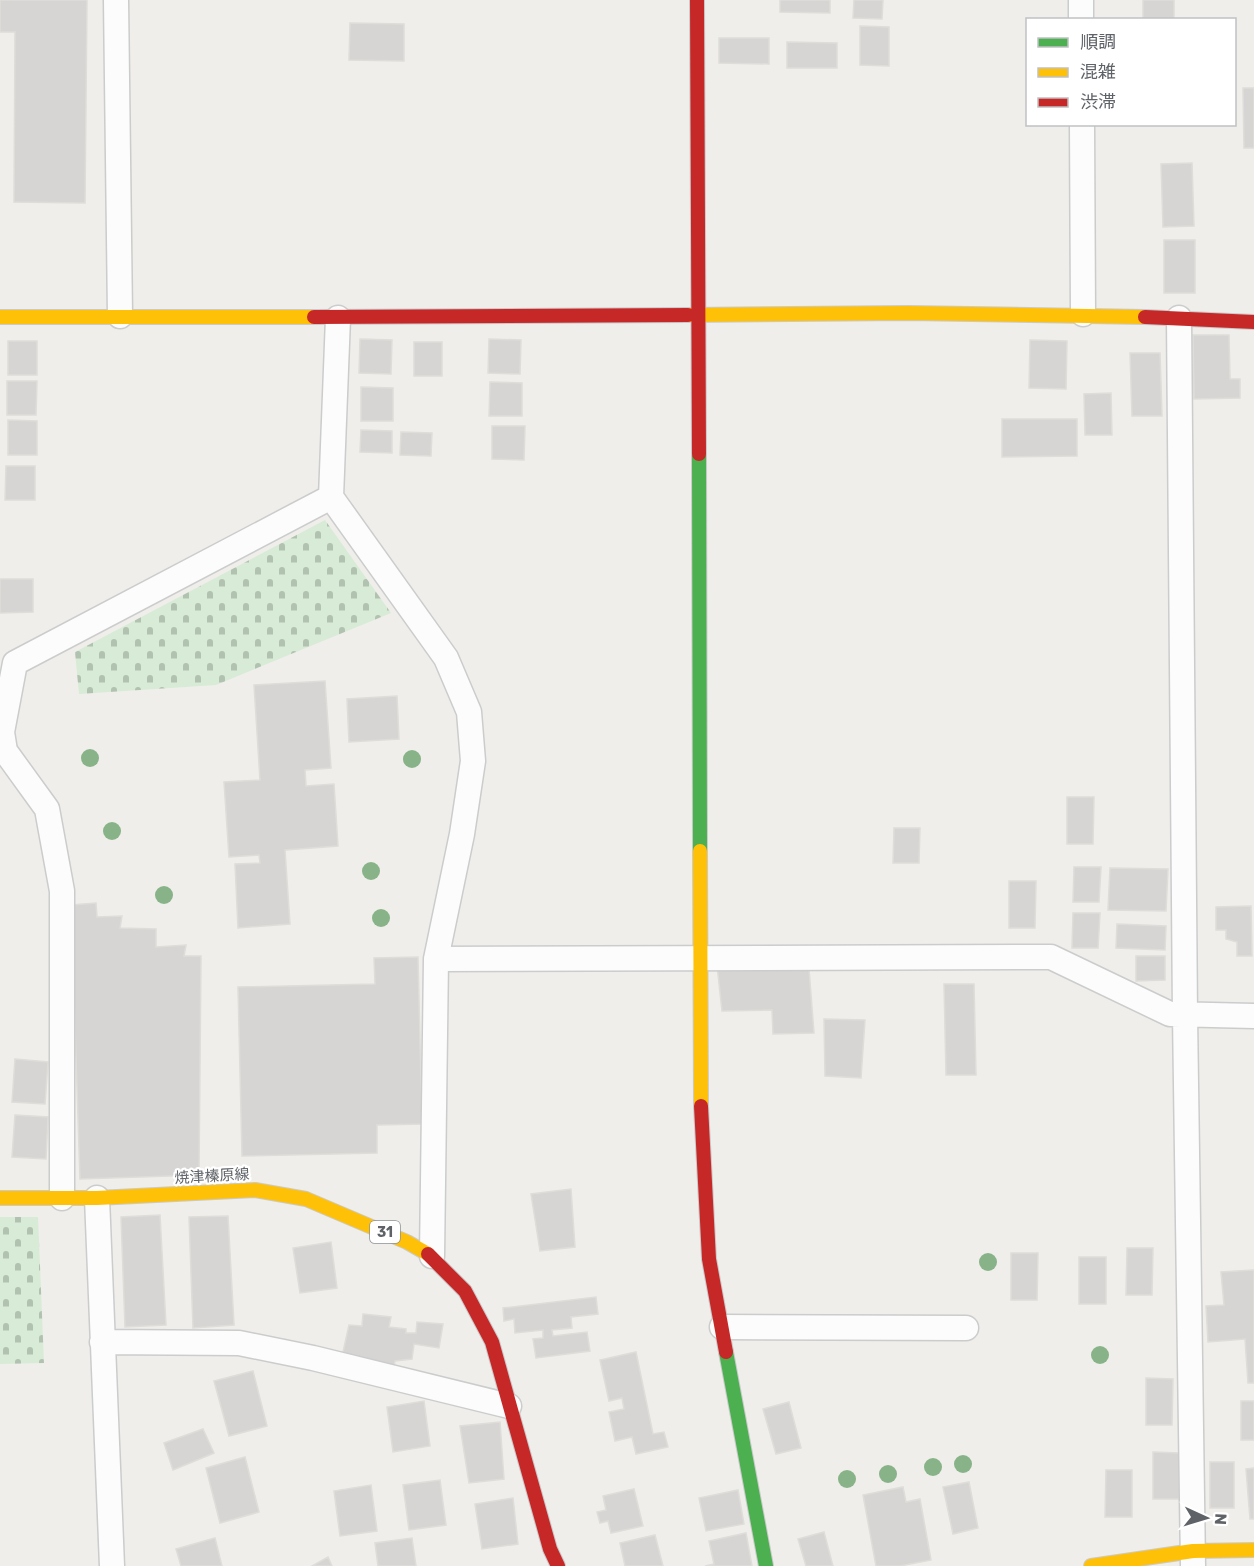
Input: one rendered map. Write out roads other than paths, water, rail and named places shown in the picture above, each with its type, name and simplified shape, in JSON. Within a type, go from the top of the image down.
[{"type":"street","points":[[116,0],[120,316]]},
{"type":"street","points":[[697,0],[701,1126],[709,1259],[766,1566]]},
{"type":"street","points":[[1081,0],[1081,18]]},
{"type":"street","points":[[1082,126],[1083,314]]},
{"type":"street","points":[[0,318],[1083,314],[1254,322]]},
{"type":"street","points":[[338,318],[331,497],[446,657],[469,712],[473,761],[462,834],[436,959],[432,1256]]},
{"type":"street","points":[[1179,318],[1185,1015],[1193,1558]]},
{"type":"street","points":[[62,1198],[62,891],[47,809],[5,751],[1,732],[15,663],[331,497]]},
{"type":"street","points":[[436,959],[1051,957],[1170,1014],[1254,1016]]},
{"type":"street","name":"焼津榛原線","points":[[0,1198],[97,1198],[255,1190],[306,1199],[407,1242],[432,1256],[465,1291],[492,1342],[549,1549],[558,1566]]},
{"type":"street","points":[[97,1198],[112,1566]]},
{"type":"street","points":[[722,1328],[966,1328]]},
{"type":"street","points":[[102,1342],[239,1343],[313,1358],[509,1406]]},
{"type":"street","points":[[1091,1566],[1193,1558],[1254,1550]]}]
